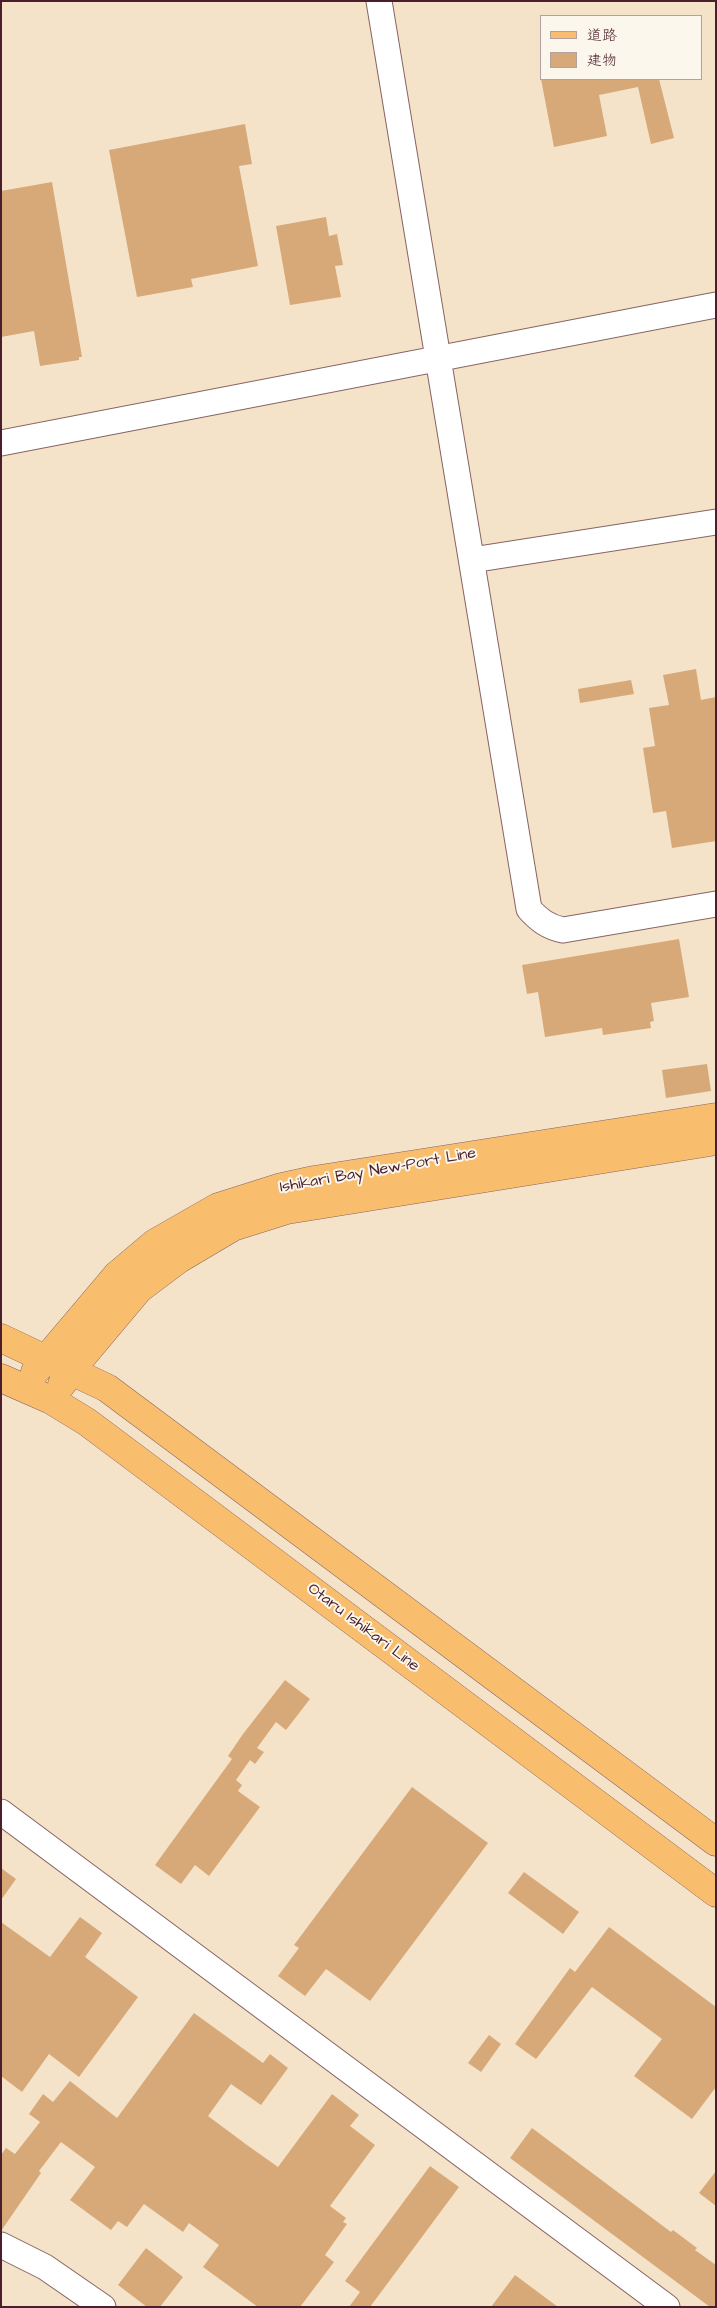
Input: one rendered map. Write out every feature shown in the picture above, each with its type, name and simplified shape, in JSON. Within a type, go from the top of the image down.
[{"type":"main road","name":"Ishikari Bay New-Port Line","points":[[13,1383],[46,1358],[117,1275],[156,1243],[218,1207],[278,1188],[314,1180],[716,1117]]},
{"type":"main road","name":"Ishikari Bay New-Port Line","points":[[51,1400],[71,1370],[139,1289],[179,1259],[233,1227],[287,1210],[716,1141]]},
{"type":"main road","points":[[1,1338],[107,1388],[716,1842]]},
{"type":"main road","name":"Otaru Ishikari Line","points":[[13,1383],[51,1400],[87,1422],[716,1893]]},
{"type":"street","points":[[379,1],[529,909],[545,924],[552,928],[564,930],[716,904]]},
{"type":"street","points":[[1,443],[716,305]]},
{"type":"street","points":[[472,560],[716,522]]},
{"type":"street","points":[[1,1812],[661,2305]]},
{"type":"street","points":[[1,2245],[45,2268],[103,2307]]},
{"type":"building","points":[[541,80],[659,80],[674,138],[651,144],[638,87],[599,95],[607,136],[554,147]]},
{"type":"building","points":[[245,124],[252,164],[239,166],[258,266],[191,279],[193,287],[137,297],[109,150]]},
{"type":"building","points":[[52,182],[82,357],[79,357],[79,360],[40,366],[34,331],[1,337],[1,191]]},
{"type":"building","points":[[326,217],[329,236],[337,234],[343,265],[335,266],[341,297],[290,305],[276,226]]},
{"type":"building","points":[[696,669],[701,700],[716,697],[716,841],[672,848],[666,811],[653,813],[643,748],[655,746],[649,708],[669,705],[663,675]]},
{"type":"building","points":[[631,680],[634,694],[580,703],[578,689]]},
{"type":"building","points":[[679,939],[689,997],[651,1003],[654,1021],[650,1022],[651,1028],[603,1035],[602,1028],[545,1037],[538,992],[527,994],[522,965]]},
{"type":"building","points":[[707,1064],[711,1091],[666,1098],[662,1070]]},
{"type":"building","points":[[285,1680],[310,1699],[286,1730],[276,1722],[257,1748],[264,1752],[255,1764],[250,1760],[236,1780],[242,1785],[238,1791],[260,1807],[209,1876],[195,1865],[181,1884],[155,1865],[232,1759],[228,1756],[243,1734]]},
{"type":"building","points":[[412,1787],[488,1843],[370,2001],[326,1969],[305,1996],[278,1976],[299,1948],[294,1945]]},
{"type":"building","points":[[1,1868],[16,1879],[1,1900]]},
{"type":"building","points":[[524,1872],[579,1912],[563,1934],[508,1893]]},
{"type":"building","points":[[80,1917],[102,1933],[85,1957],[138,1997],[79,2077],[49,2054],[22,2092],[1,2076],[1,1922],[50,1957]]},
{"type":"building","points":[[609,1927],[716,2007],[716,2087],[692,2119],[634,2076],[662,2039],[592,1987],[536,2059],[515,2044],[570,1968],[575,1972]]},
{"type":"building","points":[[194,2013],[263,2063],[270,2054],[288,2068],[261,2105],[231,2084],[208,2116],[247,2145],[278,2167],[332,2094],[359,2115],[350,2126],[375,2145],[330,2206],[346,2218],[343,2222],[347,2224],[325,2255],[334,2262],[300,2307],[258,2307],[203,2267],[219,2245],[189,2223],[183,2232],[144,2204],[127,2227],[118,2221],[111,2230],[70,2200],[95,2167],[61,2142],[39,2171],[41,2173],[1,2231],[1,2155],[6,2148],[15,2154],[40,2122],[29,2114],[43,2094],[53,2102],[70,2081],[117,2118]]},
{"type":"building","points":[[489,2035],[501,2044],[481,2072],[468,2063]]},
{"type":"building","points":[[532,2128],[671,2232],[673,2230],[697,2248],[695,2250],[716,2265],[716,2307],[710,2307],[510,2158]]},
{"type":"building","points":[[430,2166],[459,2187],[370,2307],[349,2307],[360,2292],[345,2281]]},
{"type":"building","points":[[716,2171],[716,2206],[699,2193]]},
{"type":"building","points":[[146,2248],[183,2277],[160,2307],[147,2307],[118,2285]]},
{"type":"building","points":[[515,2275],[558,2307],[491,2307]]}]
